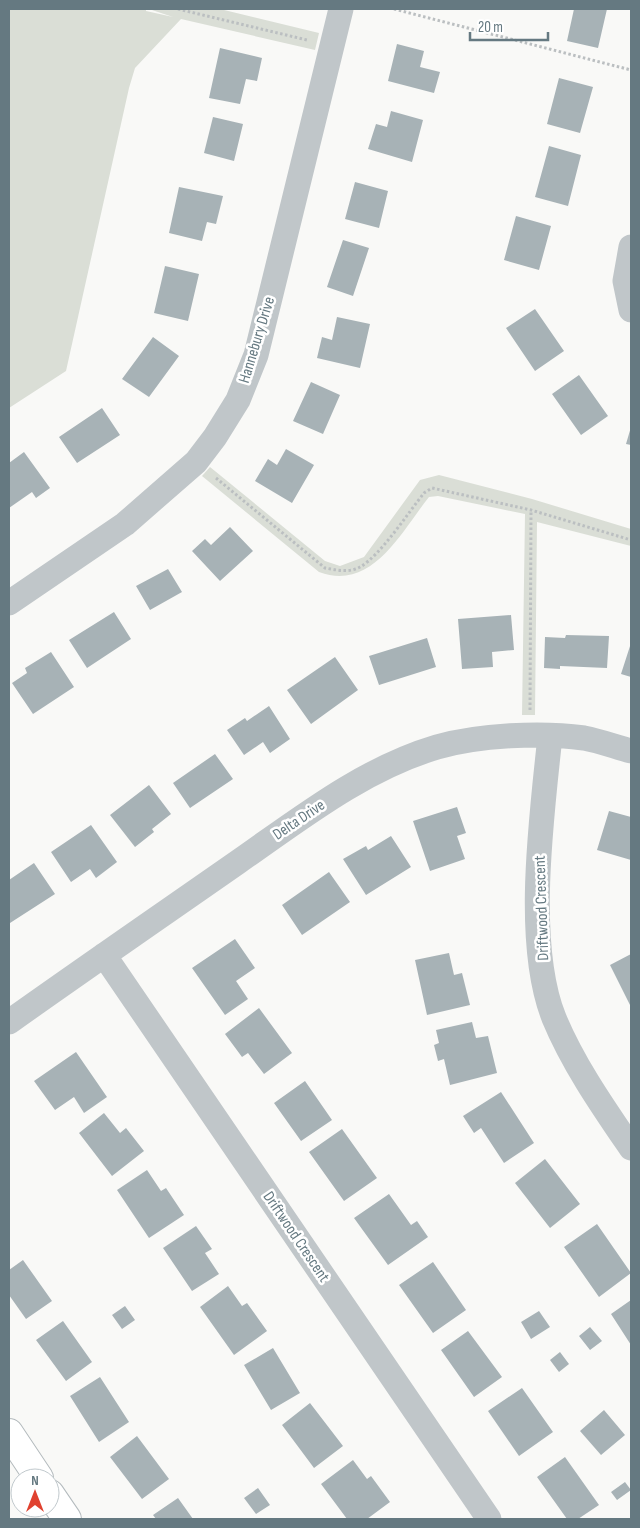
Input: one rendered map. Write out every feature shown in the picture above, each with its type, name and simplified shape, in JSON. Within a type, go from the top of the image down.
[{"type":"street","name":"Hannebury Drive","points":[[9,603],[124,524],[196,462],[216,437],[238,400],[256,355],[341,9]]},
{"type":"street","points":[[631,247],[625,281],[631,310]]},
{"type":"street","name":"Delta Drive","points":[[9,1022],[308,814],[376,771],[406,757],[440,746],[503,737],[540,736],[585,738],[631,751]]},
{"type":"street","name":"Driftwood Crescent","points":[[540,736],[540,950],[546,983],[554,1016],[572,1055],[631,1148]]},
{"type":"street","name":"Driftwood Crescent","points":[[104,955],[489,1519]]},
{"type":"street","points":[[9,1433],[32,1468]]},
{"type":"path","points":[[178,9],[332,46]]},
{"type":"path","points":[[394,9],[631,70]]},
{"type":"path","points":[[196,462],[325,568],[334,570],[359,568],[373,556],[424,493],[432,488],[531,510],[631,540]]},
{"type":"path","points":[[531,510],[540,736]]},
{"type":"shaded area","points":[[9,9],[146,9],[146,11],[173,17],[149,9],[220,9],[319,33],[315,50],[181,19],[135,68],[66,371],[9,408]]},
{"type":"shaded area","points":[[210,467],[325,561],[340,566],[364,557],[420,480],[439,475],[532,499],[631,529],[631,546],[537,522],[535,715],[522,715],[525,514],[438,496],[429,497],[383,555],[370,566],[355,574],[338,576],[319,572],[202,476]]},
{"type":"building","points":[[574,9],[607,9],[598,48],[567,41]]},
{"type":"building","points":[[397,44],[424,51],[420,67],[440,72],[434,93],[388,81]]},
{"type":"building","points":[[220,48],[262,58],[257,81],[246,79],[240,104],[209,98]]},
{"type":"building","points":[[559,78],[593,87],[580,133],[547,124]]},
{"type":"building","points":[[391,111],[423,120],[412,162],[368,149],[376,124],[387,127]]},
{"type":"building","points":[[213,117],[243,124],[234,161],[204,153]]},
{"type":"building","points":[[549,146],[581,155],[568,206],[535,197]]},
{"type":"building","points":[[355,182],[388,191],[379,228],[345,219]]},
{"type":"building","points":[[179,187],[223,196],[216,224],[207,222],[202,241],[169,233]]},
{"type":"building","points":[[516,216],[551,226],[539,270],[504,260]]},
{"type":"building","points":[[343,240],[369,248],[353,296],[327,287]]},
{"type":"building","points":[[165,266],[199,274],[188,321],[154,313]]},
{"type":"building","points":[[535,309],[564,351],[535,371],[506,328]]},
{"type":"building","points":[[337,317],[370,324],[360,368],[317,358],[322,337],[332,340]]},
{"type":"building","points":[[153,337],[179,356],[149,397],[122,379]]},
{"type":"building","points":[[579,375],[608,416],[581,435],[552,394]]},
{"type":"building","points":[[311,382],[340,395],[323,434],[293,421]]},
{"type":"building","points":[[102,408],[120,435],[77,463],[59,437]]},
{"type":"building","points":[[631,427],[631,445],[626,444]]},
{"type":"building","points":[[286,449],[314,465],[292,503],[255,481],[268,459],[277,465]]},
{"type":"building","points":[[24,452],[50,488],[36,498],[32,492],[9,508],[9,463]]},
{"type":"building","points":[[230,527],[253,551],[220,581],[192,551],[205,539],[211,545]]},
{"type":"building","points":[[168,569],[182,592],[150,610],[136,586]]},
{"type":"building","points":[[114,612],[131,639],[87,668],[69,640]]},
{"type":"building","points":[[511,615],[514,650],[492,652],[493,667],[462,669],[458,619]]},
{"type":"building","points":[[566,635],[609,636],[607,668],[560,666],[560,669],[544,668],[545,637],[565,638]]},
{"type":"building","points":[[427,638],[436,667],[379,685],[369,656]]},
{"type":"building","points":[[631,643],[631,677],[621,674]]},
{"type":"building","points":[[51,652],[74,687],[33,714],[12,683],[27,673],[25,668]]},
{"type":"building","points":[[335,657],[358,690],[311,724],[287,690]]},
{"type":"building","points":[[269,706],[290,739],[270,753],[263,742],[244,755],[227,730],[245,718],[247,721]]},
{"type":"building","points":[[215,754],[233,779],[190,808],[173,783]]},
{"type":"building","points":[[149,785],[171,814],[152,829],[154,832],[135,847],[110,815]]},
{"type":"building","points":[[457,807],[466,833],[457,836],[465,859],[430,871],[413,821]]},
{"type":"building","points":[[609,811],[631,817],[631,860],[597,850]]},
{"type":"building","points":[[91,825],[117,862],[96,878],[90,869],[71,882],[51,852]]},
{"type":"building","points":[[391,836],[411,867],[366,895],[343,859],[366,846],[368,850]]},
{"type":"building","points":[[34,863],[55,894],[10,923],[9,880]]},
{"type":"building","points":[[329,872],[350,902],[302,935],[282,905]]},
{"type":"building","points":[[235,939],[255,968],[236,981],[248,999],[225,1015],[192,968]]},
{"type":"building","points":[[449,953],[454,975],[462,973],[470,1005],[427,1015],[415,960]]},
{"type":"building","points":[[631,954],[631,1007],[610,965]]},
{"type":"building","points":[[259,1008],[292,1053],[264,1074],[248,1053],[242,1057],[225,1034]]},
{"type":"building","points":[[472,1022],[476,1038],[488,1036],[497,1073],[450,1085],[444,1059],[438,1061],[434,1045],[439,1043],[436,1030]]},
{"type":"building","points":[[76,1052],[107,1097],[84,1113],[74,1097],[55,1110],[34,1081]]},
{"type":"building","points":[[305,1081],[332,1120],[301,1141],[274,1103]]},
{"type":"building","points":[[501,1092],[534,1143],[504,1163],[481,1128],[474,1133],[463,1116]]},
{"type":"building","points":[[104,1113],[120,1133],[126,1128],[144,1151],[112,1176],[79,1133]]},
{"type":"building","points":[[342,1129],[377,1178],[344,1201],[309,1152]]},
{"type":"building","points":[[545,1159],[580,1204],[550,1228],[515,1183]]},
{"type":"building","points":[[147,1170],[161,1191],[166,1188],[184,1215],[149,1238],[117,1190]]},
{"type":"building","points":[[389,1194],[411,1225],[417,1221],[428,1237],[388,1265],[354,1218]]},
{"type":"building","points":[[597,1224],[631,1273],[599,1297],[564,1247]]},
{"type":"building","points":[[196,1226],[212,1249],[205,1253],[219,1274],[192,1291],[163,1248]]},
{"type":"building","points":[[23,1260],[52,1301],[26,1319],[9,1295],[9,1270]]},
{"type":"building","points":[[433,1262],[466,1310],[433,1333],[399,1285]]},
{"type":"building","points":[[228,1286],[242,1306],[247,1303],[267,1331],[234,1355],[200,1307]]},
{"type":"building","points":[[631,1300],[631,1345],[611,1314]]},
{"type":"building","points":[[125,1306],[135,1320],[122,1329],[112,1315]]},
{"type":"building","points":[[539,1311],[550,1327],[531,1339],[521,1322]]},
{"type":"building","points":[[63,1321],[92,1362],[66,1381],[36,1340]]},
{"type":"building","points":[[590,1327],[602,1341],[590,1350],[579,1336]]},
{"type":"building","points":[[468,1331],[502,1377],[474,1397],[441,1350]]},
{"type":"building","points":[[273,1348],[300,1393],[271,1410],[244,1365]]},
{"type":"building","points":[[560,1352],[569,1364],[559,1372],[550,1360]]},
{"type":"building","points":[[100,1377],[129,1422],[99,1442],[70,1396]]},
{"type":"building","points":[[522,1388],[553,1432],[519,1456],[488,1411]]},
{"type":"building","points":[[310,1403],[343,1446],[314,1468],[282,1425]]},
{"type":"building","points":[[604,1410],[625,1435],[601,1455],[580,1431]]},
{"type":"building","points":[[137,1436],[169,1479],[142,1499],[110,1457]]},
{"type":"building","points":[[565,1457],[599,1505],[578,1519],[567,1519],[537,1477]]},
{"type":"building","points":[[353,1460],[367,1479],[371,1476],[390,1502],[367,1519],[347,1519],[321,1484]]},
{"type":"building","points":[[625,1482],[631,1490],[617,1500],[611,1492]]},
{"type":"building","points":[[258,1488],[270,1505],[256,1514],[244,1498]]},
{"type":"building","points":[[178,1498],[193,1519],[156,1519],[153,1515]]}]
